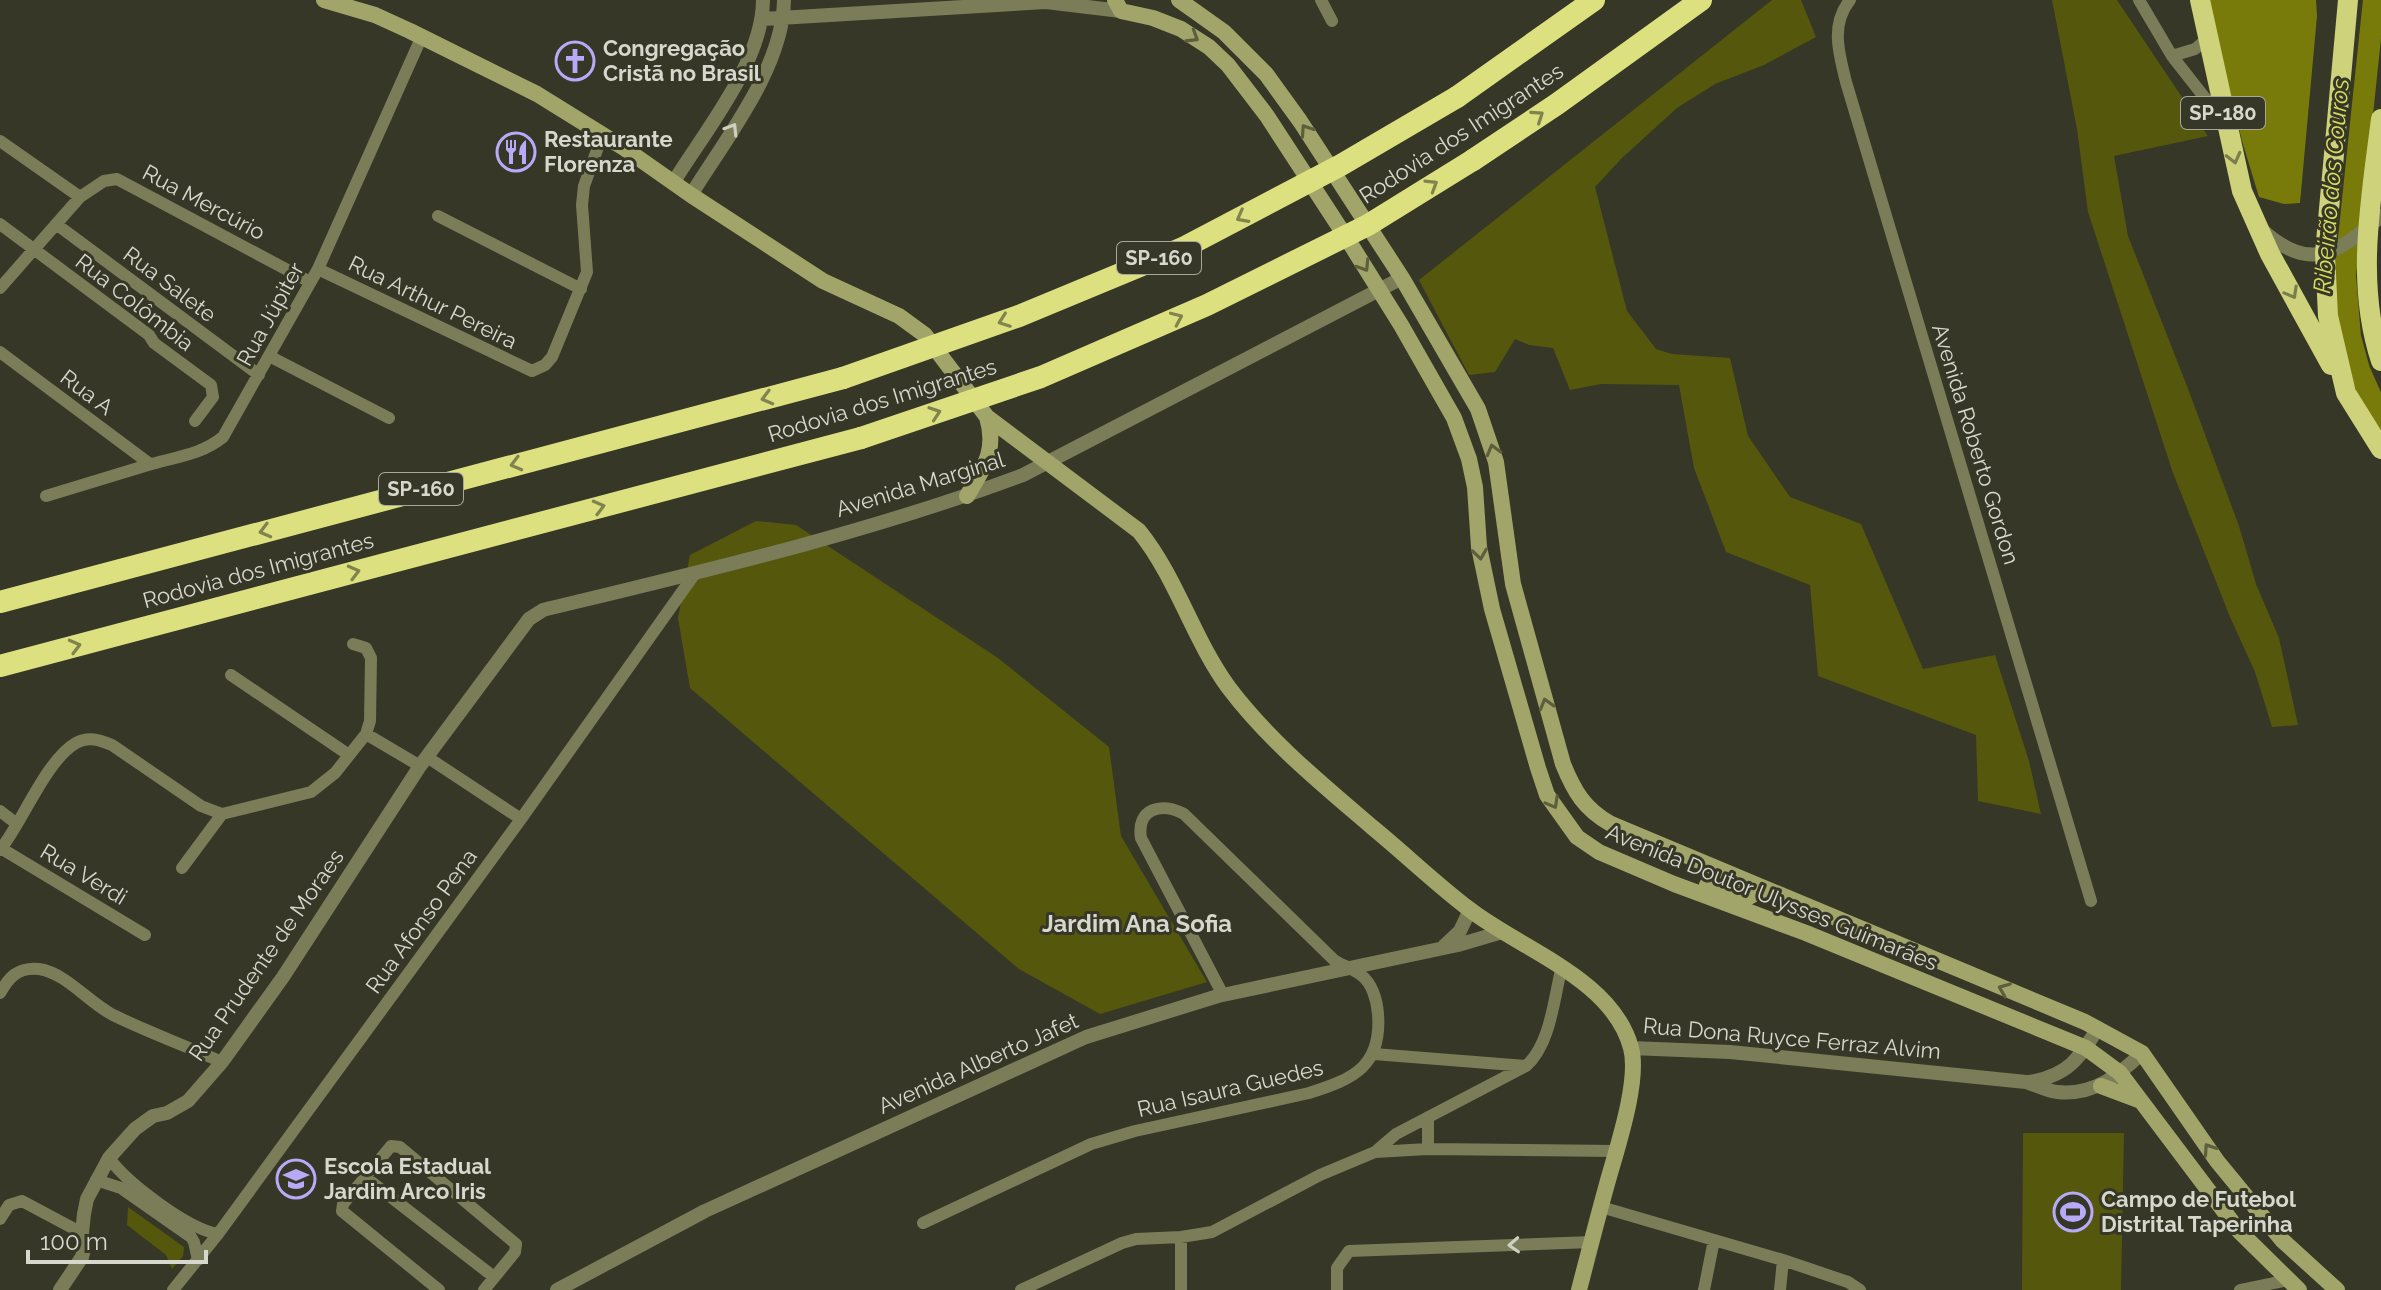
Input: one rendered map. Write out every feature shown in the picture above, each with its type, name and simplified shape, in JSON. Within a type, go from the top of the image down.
[{"type":"highway","name":"Rodovia dos Imigrantes","points":[[0,602],[843,378],[1019,316],[1183,248],[1341,165],[1457,97],[1594,0]]},
{"type":"highway","name":"Rodovia dos Imigrantes","points":[[0,666],[861,438],[1041,377],[1207,305],[1368,225],[1473,160],[1701,0]]},
{"type":"highway","points":[[1624,56],[1719,0]]},
{"type":"highway","name":"SP-180","points":[[2200,0],[2225,123],[2242,191],[2255,225]]},
{"type":"highway","points":[[2346,393],[2328,316],[2328,252],[2348,0]]},
{"type":"highway","points":[[2380,360],[2369,305],[2370,225],[2381,119]]},
{"type":"highway","points":[[2255,225],[2346,393],[2381,449]]},
{"type":"highway","points":[[2380,360],[2381,330]]},
{"type":"main road","name":"Rua Dona Ruyce Ferraz Alvim","points":[[324,0],[375,15],[537,94],[823,281],[915,326],[957,373],[987,417],[1139,531],[1155,551],[1209,657],[1230,689],[1294,760],[1470,910],[1562,966],[1602,999],[1631,1048]]},
{"type":"main road","name":"Avenida Doutor Ulysses Guimarães","points":[[1185,4],[1224,32],[1266,74],[1402,278],[1478,409],[1489,436],[1500,482],[1506,549],[1513,584],[1563,764],[1572,787],[1593,814],[2098,1028],[2142,1053],[2217,1161],[2282,1240],[2337,1290]]},
{"type":"main road","name":"Avenida Doutor Ulysses Guimarães","points":[[1118,5],[1181,29],[1209,47],[1228,65],[1267,116],[1380,291],[1454,418],[1469,459],[1482,565],[1492,609],[1547,795],[1561,818],[1587,845],[1674,884],[1806,933],[2086,1048],[2120,1073],[2239,1231],[2293,1285]]},
{"type":"main road","points":[[967,496],[991,452],[992,434],[987,417]]},
{"type":"main road","points":[[1454,418],[1464,430],[1482,486],[1492,489],[1500,482]]},
{"type":"main road","points":[[1476,510],[1488,505],[1495,509],[1501,564],[1513,584]]},
{"type":"main road","points":[[1674,884],[1707,884],[1747,898],[1764,889]]},
{"type":"main road","points":[[1579,1290],[1633,1073],[1631,1048]]},
{"type":"main road","points":[[2096,1087],[2141,1101]]},
{"type":"street","points":[[673,183],[751,59],[763,19],[763,0]]},
{"type":"street","points":[[691,195],[767,72],[784,18],[784,0]]},
{"type":"street","name":"Avenida Doutor Ulysses Guimarães","points":[[1170,0],[1185,4]]},
{"type":"street","points":[[1321,0],[1332,21]]},
{"type":"street","name":"Avenida Roberto Gordon","points":[[1850,0],[1839,18],[1837,33],[1846,82],[2091,901]]},
{"type":"street","points":[[2139,0],[2172,56],[2225,123]]},
{"type":"street","points":[[763,19],[1046,2],[1118,5]]},
{"type":"street","name":"Rua Júpiter","points":[[46,496],[196,453],[223,437],[318,269],[422,36]]},
{"type":"street","points":[[2172,56],[2195,49],[2207,39]]},
{"type":"street","points":[[438,216],[581,289],[587,272],[582,205],[584,186],[602,136]]},
{"type":"street","points":[[0,141],[80,197],[0,288]]},
{"type":"street","name":"Rua Mercúrio","points":[[80,197],[104,181],[117,179],[310,282]]},
{"type":"street","name":"Rua Colômbia","points":[[0,224],[211,385],[213,397],[195,421]]},
{"type":"street","name":"Rua Salete","points":[[56,224],[259,375]]},
{"type":"street","points":[[2255,225],[2281,247],[2314,255],[2328,252],[2370,225]]},
{"type":"street","name":"Rua Arthur Pereira","points":[[318,269],[532,371],[545,365],[552,357],[581,289]]},
{"type":"street","name":"Avenida Marginal","points":[[519,633],[529,619],[543,610],[696,572],[967,496],[1023,475],[1402,278]]},
{"type":"street","name":"Rua A","points":[[0,352],[150,464]]},
{"type":"street","points":[[269,356],[389,418]]},
{"type":"street","name":"Rua Afonso Pena","points":[[178,1288],[521,819],[696,572]]},
{"type":"street","name":"Rua Prudente de Moraes","points":[[60,1290],[82,1257],[87,1199],[109,1158],[135,1129],[153,1116],[177,1109],[188,1101],[222,1062],[283,977],[424,761],[519,633]]},
{"type":"street","points":[[1,849],[62,755],[86,739],[112,745],[201,806],[222,814],[311,792],[324,783],[349,755],[366,734],[370,721],[371,658],[366,648],[353,644]]},
{"type":"street","points":[[231,675],[349,755]]},
{"type":"street","points":[[366,734],[424,761],[521,819]]},
{"type":"street","points":[[1223,995],[1141,838],[1141,823],[1152,810],[1165,807],[1184,814],[1334,960],[1361,975],[1369,984],[1377,1003],[1379,1023],[1374,1054],[1526,1066]]},
{"type":"street","points":[[0,811],[17,824]]},
{"type":"street","points":[[182,868],[222,814]]},
{"type":"street","name":"Rua Verdi","points":[[1,849],[145,935]]},
{"type":"street","points":[[1444,946],[1460,931],[1470,910]]},
{"type":"street","name":"Avenida Alberto Jafet","points":[[557,1290],[705,1211],[1086,1037],[1223,995],[1479,940],[1502,932]]},
{"type":"street","points":[[1021,1290],[1122,1243],[1136,1239],[1200,1235],[1221,1228],[1320,1175],[1375,1152],[1396,1134],[1526,1066],[1542,1043],[1562,966]]},
{"type":"street","points":[[0,993],[9,977],[16,972],[27,969],[50,972],[114,1015],[222,1062]]},
{"type":"street","name":"Rua Dona Ruyce Ferraz Alvim","points":[[2026,1082],[2053,1078],[2086,1048],[2098,1028]]},
{"type":"street","name":"Rua Dona Ruyce Ferraz Alvim","points":[[1631,1048],[1730,1052],[2026,1082],[2057,1092],[2096,1087]]},
{"type":"street","points":[[2071,1063],[2078,1077],[2096,1087],[2120,1073],[2142,1053]]},
{"type":"street","name":"Rua Isaura Guedes","points":[[923,1223],[1091,1144],[1336,1085],[1362,1068],[1374,1054]]},
{"type":"street","points":[[1428,1117],[1428,1149]]},
{"type":"street","points":[[439,1290],[342,1211],[343,1204],[391,1146],[400,1147],[516,1244],[515,1252],[484,1290]]},
{"type":"street","points":[[1375,1152],[1428,1149],[1616,1151]]},
{"type":"street","points":[[109,1158],[123,1176],[197,1229],[218,1234]]},
{"type":"street","points":[[365,1177],[494,1277]]},
{"type":"street","points":[[96,1180],[121,1188],[191,1237],[198,1260]]},
{"type":"street","points":[[0,1219],[9,1205],[22,1201],[82,1233]]},
{"type":"street","points":[[1601,1207],[1783,1260],[1848,1282],[1860,1290]]},
{"type":"street","points":[[1181,1237],[1181,1290]]},
{"type":"street","points":[[1704,1290],[1714,1240]]},
{"type":"street","points":[[1337,1290],[1337,1268],[1349,1251],[1592,1242]]},
{"type":"street","points":[[1780,1290],[1783,1260]]},
{"type":"street","points":[[2240,1290],[2293,1285]]},
{"type":"shaded area","points":[[1772,0],[1801,0],[1816,37],[1764,65],[1715,84],[1677,108],[1595,187],[1627,311],[1656,349],[1672,354],[1730,358],[1748,436],[1790,497],[1861,524],[1923,669],[1995,655],[2029,761],[2041,814],[1978,801],[1976,735],[1818,676],[1810,585],[1726,552],[1694,468],[1679,385],[1601,384],[1570,390],[1553,348],[1529,345],[1515,339],[1495,372],[1469,375],[1419,280]]},
{"type":"shaded area","points":[[2052,0],[2117,0],[2208,136],[2114,156],[2128,236],[2239,526],[2256,584],[2279,638],[2298,725],[2272,727],[2255,672],[2173,473],[2088,212],[2077,129]]},
{"type":"shaded area","points":[[2208,0],[2316,0],[2300,203],[2284,204],[2259,197],[2242,141]]},
{"type":"shaded area","points":[[756,521],[796,525],[998,658],[1109,747],[1121,836],[1207,982],[1100,1014],[1019,969],[690,688],[678,618],[690,555]]},
{"type":"shaded area","name":"Campo de Futebol Distrital Taperinha","points":[[2023,1133],[2124,1133],[2121,1290],[2022,1290]]},
{"type":"shaded area","points":[[128,1207],[184,1247],[183,1256],[172,1269],[166,1255],[127,1225]]},
{"type":"waterway","name":"Ribeirão dos Couros","points":[[2374,0],[2345,276],[2350,337],[2359,370],[2381,419]]},
{"type":"place","name":"Congregação Cristã no Brasil","points":[[575,61]]},
{"type":"place","name":"Restaurante Florenza","points":[[516,152]]},
{"type":"place","name":"Escola Estadual Jardim Arco Iris","points":[[296,1179]]},
{"type":"place","name":"Campo de Futebol Distrital Taperinha","points":[[2073,1212]]},
{"type":"district","name":"Jardim Ana Sofia","points":[[1137,923]]}]
